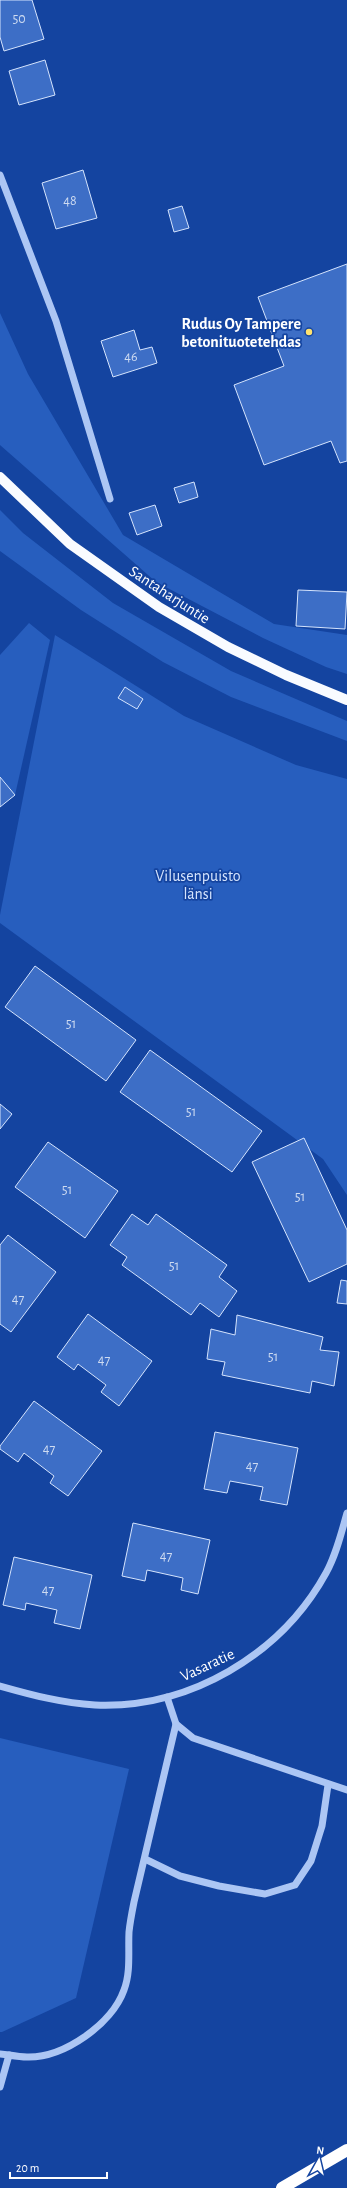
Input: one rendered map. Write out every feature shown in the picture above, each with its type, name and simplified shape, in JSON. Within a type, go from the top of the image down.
[{"type":"highway","points":[[282,2188],[347,2150]]},
{"type":"main road","name":"Santaharjuntie","points":[[0,477],[70,544],[158,607],[228,647],[286,675],[347,700]]},
{"type":"street","points":[[0,175],[56,321],[110,500]]},
{"type":"street","name":"Vasaratie","points":[[0,1686],[52,1700],[96,1705],[122,1705],[167,1697],[214,1679],[250,1659],[266,1647],[288,1626],[305,1605],[327,1572],[338,1545],[347,1513]]},
{"type":"street","points":[[0,2054],[27,2057],[56,2051],[92,2031],[108,2018],[124,1989],[128,1973],[129,1930],[134,1902],[176,1724],[167,1697]]},
{"type":"street","points":[[176,1724],[193,1738],[328,1785],[347,1790]]},
{"type":"street","points":[[145,1859],[180,1876],[219,1886],[265,1894],[295,1885],[311,1861],[322,1826],[328,1785]]},
{"type":"street","points":[[0,2087],[9,2055]]},
{"type":"green space","points":[[0,313],[28,374],[123,535],[274,624],[347,635],[347,674],[326,667],[263,638],[156,582],[0,445]]},
{"type":"green space","points":[[0,510],[23,533],[113,603],[231,671],[347,721],[347,741],[231,697],[163,662],[81,610],[0,551]]},
{"type":"green space","points":[[29,623],[50,640],[15,795],[0,777],[0,655]]},
{"type":"green space","name":"Vilusenpuisto länsi","points":[[55,635],[184,716],[296,765],[347,779],[347,1195],[323,1159],[0,923],[0,915]]},
{"type":"green space","points":[[0,1738],[129,1769],[76,1998],[2,2032],[0,2032]]},
{"type":"building","points":[[0,0],[32,0],[44,39],[4,51],[0,37]]},
{"type":"building","points":[[45,60],[55,95],[19,105],[9,71]]},
{"type":"building","points":[[83,170],[97,218],[56,229],[42,183]]},
{"type":"building","points":[[182,206],[189,228],[174,232],[168,210]]},
{"type":"building","name":"Rudus Oy Tampere betonituotetehdas","points":[[347,264],[347,461],[340,463],[331,441],[264,465],[234,385],[284,366],[258,297]]},
{"type":"building","points":[[134,330],[140,350],[152,347],[157,363],[113,377],[101,341]]},
{"type":"building","points":[[194,482],[198,497],[179,503],[174,488]]},
{"type":"building","points":[[155,505],[162,526],[137,535],[129,513]]},
{"type":"building","points":[[298,590],[347,592],[345,629],[296,626]]},
{"type":"building","points":[[125,687],[143,699],[137,709],[118,698]]},
{"type":"building","points":[[0,777],[15,795],[0,807]]},
{"type":"building","points":[[35,966],[136,1040],[106,1081],[5,1007]]},
{"type":"building","points":[[150,1050],[262,1131],[232,1172],[120,1092]]},
{"type":"building","points":[[0,1104],[12,1114],[0,1129]]},
{"type":"building","points":[[304,1138],[347,1230],[347,1264],[309,1282],[252,1162]]},
{"type":"building","points":[[48,1142],[118,1191],[85,1238],[15,1187]]},
{"type":"building","points":[[132,1214],[148,1225],[156,1214],[227,1265],[219,1277],[237,1291],[219,1317],[200,1303],[191,1315],[122,1265],[127,1257],[110,1245]]},
{"type":"building","points":[[8,1235],[56,1272],[11,1332],[0,1324],[0,1245]]},
{"type":"building","points":[[341,1280],[347,1281],[347,1304],[337,1303]]},
{"type":"building","points":[[88,1314],[152,1361],[119,1406],[101,1392],[106,1385],[78,1364],[74,1370],[57,1357]]},
{"type":"building","points":[[237,1315],[323,1337],[320,1350],[339,1352],[334,1386],[312,1381],[310,1393],[222,1375],[225,1362],[207,1359],[211,1329],[235,1335]]},
{"type":"building","points":[[34,1401],[102,1451],[68,1496],[50,1483],[54,1476],[24,1453],[18,1462],[0,1449],[0,1446]]},
{"type":"building","points":[[215,1432],[298,1448],[287,1505],[260,1500],[263,1487],[230,1481],[227,1493],[204,1489]]},
{"type":"building","points":[[133,1523],[210,1540],[198,1594],[181,1590],[183,1578],[147,1570],[145,1581],[122,1576]]},
{"type":"building","points":[[14,1557],[92,1575],[80,1629],[54,1623],[57,1610],[26,1603],[25,1610],[3,1605]]},
{"type":"place","name":"Rudus Oy Tampere betonituotetehdas","points":[[309,332]]}]
